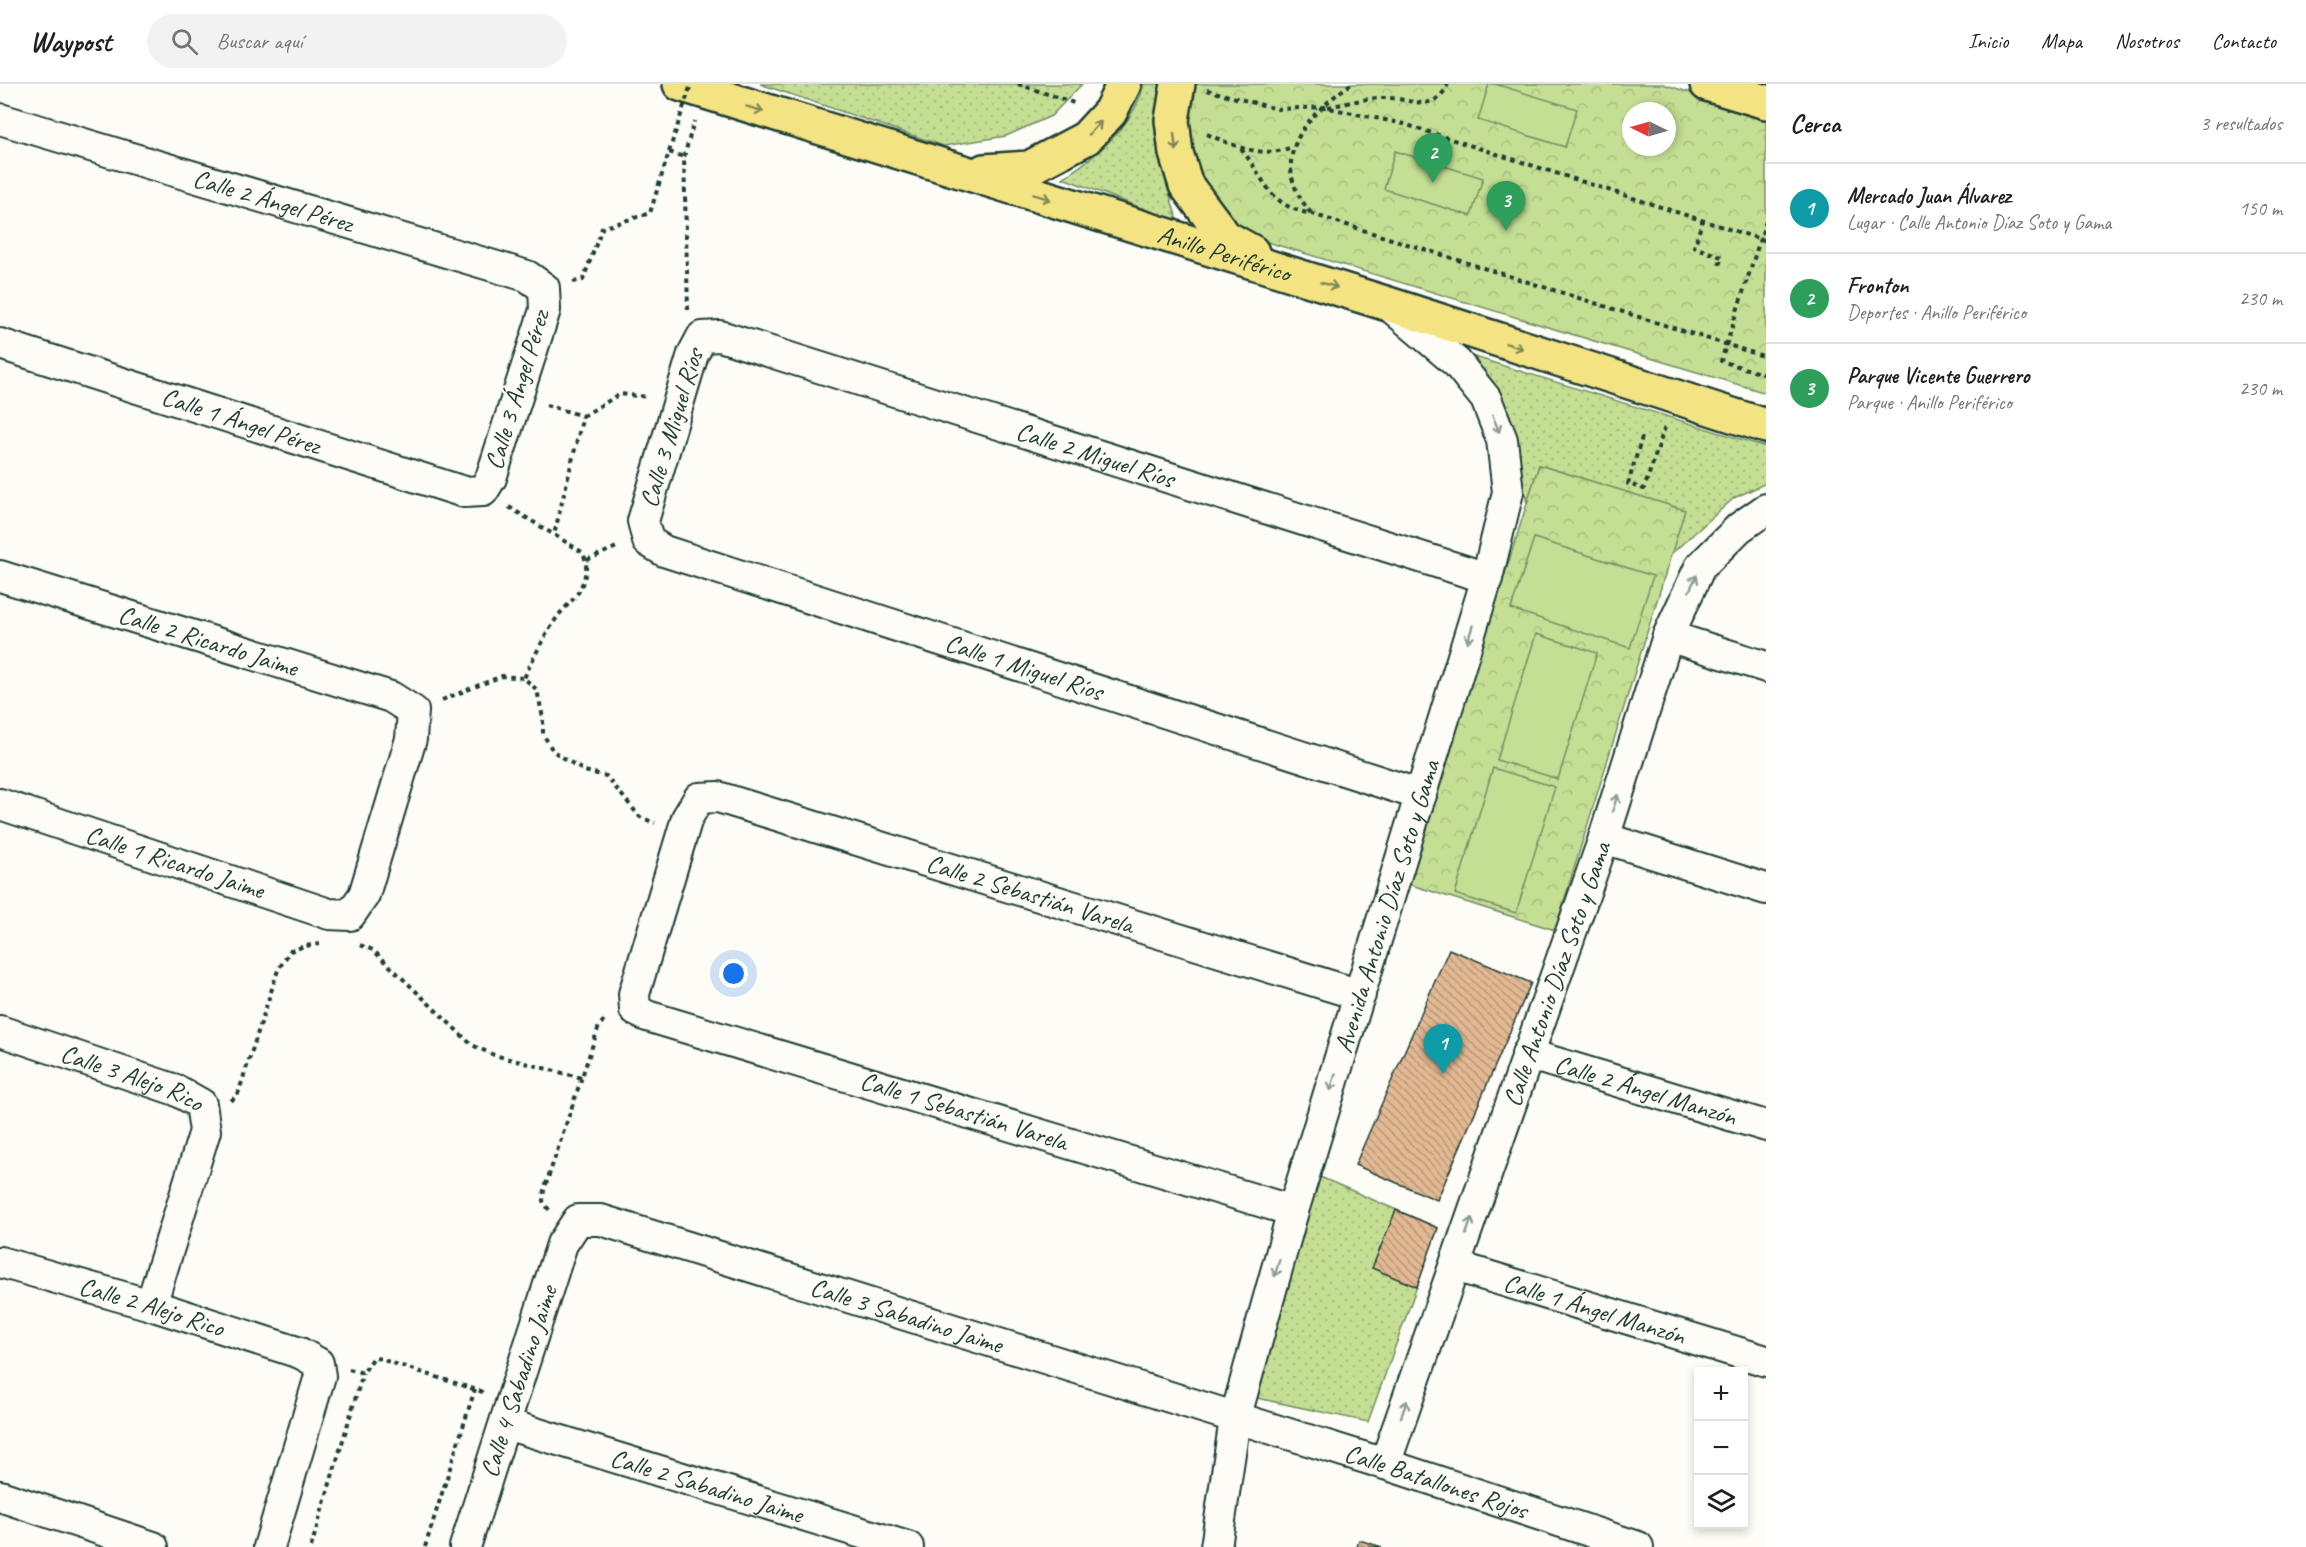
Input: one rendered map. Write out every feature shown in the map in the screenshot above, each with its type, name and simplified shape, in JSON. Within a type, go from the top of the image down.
[{"type":"main road","points":[[964,172],[1029,168],[1086,138],[1110,112],[1124,84]]},
{"type":"main road","points":[[1707,84],[1766,102]]},
{"type":"main road","name":"Anillo Periférico","points":[[691,87],[1288,272],[1766,426]]},
{"type":"main road","points":[[1192,87],[1172,120],[1176,153],[1186,184],[1225,237],[1288,272]]},
{"type":"street","name":"Calle 2 Ángel Pérez","points":[[0,119],[527,276],[544,288]]},
{"type":"street","name":"Calle 3 Ángel Pérez","points":[[483,491],[491,478],[545,310],[544,288]]},
{"type":"street","name":"Avenida Antonio Díaz Soto y Gama","points":[[1216,1547],[1234,1419],[1293,1211],[1487,578],[1508,492],[1502,440],[1486,399],[1457,363],[1388,304]]},
{"type":"street","name":"Calle 2 Miguel Ríos","points":[[702,337],[720,336],[1487,578]]},
{"type":"street","name":"Calle 3 Miguel Ríos","points":[[643,521],[693,354],[702,337]]},
{"type":"street","name":"Calle 1 Ángel Pérez","points":[[0,344],[464,492],[483,491]]},
{"type":"street","name":"Calle Antonio Díaz Soto y Gama","points":[[1384,1464],[1604,838],[1668,636],[1700,567],[1738,528],[1766,509]]},
{"type":"street","name":"Calle 1 Miguel Ríos","points":[[643,521],[648,541],[664,551],[1421,795]]},
{"type":"street","name":"Calle 2 Ricardo Jaime","points":[[0,576],[391,697],[413,711]]},
{"type":"street","points":[[1668,636],[1766,667]]},
{"type":"street","points":[[350,915],[364,895],[411,739],[413,711]]},
{"type":"street","name":"Calle 2 Sebastián Varela","points":[[682,833],[687,818],[699,798],[718,797],[1360,995]]},
{"type":"street","name":"Calle 1 Ricardo Jaime","points":[[0,804],[329,914],[350,915]]},
{"type":"street","points":[[635,1010],[634,994],[682,833]]},
{"type":"street","points":[[1604,838],[1766,889]]},
{"type":"street","name":"Calle 1 Sebastián Varela","points":[[635,1010],[1293,1211]]},
{"type":"street","name":"Calle 3 Alejo Rico","points":[[0,1031],[177,1090],[201,1104],[205,1131],[151,1305]]},
{"type":"street","name":"Calle 2 Ángel Manzón","points":[[1527,1054],[1766,1126]]},
{"type":"street","name":"Calle 4 Sabadino Jaime","points":[[465,1547],[562,1244],[578,1220]]},
{"type":"street","name":"Calle 3 Sabadino Jaime","points":[[578,1220],[602,1220],[1234,1419]]},
{"type":"street","name":"Calle 2 Alejo Rico","points":[[0,1262],[151,1305],[300,1353]]},
{"type":"street","name":"Calle 1 Ángel Manzón","points":[[1455,1266],[1766,1361]]},
{"type":"street","points":[[269,1547],[320,1376],[318,1363],[300,1353]]},
{"type":"street","name":"Calle 2 Sabadino Jaime","points":[[509,1412],[908,1547]]},
{"type":"street","name":"Calle Batallones Rojos","points":[[1234,1419],[1384,1464],[1638,1547]]},
{"type":"street","points":[[0,1496],[153,1547]]},
{"type":"path","points":[[1018,84],[1080,105]]},
{"type":"path","points":[[1312,214],[1303,203],[1296,187],[1291,167],[1292,147],[1303,127],[1351,84]]},
{"type":"path","points":[[1192,87],[1277,109],[1324,107],[1389,98],[1419,103],[1432,101],[1443,94],[1448,84]]},
{"type":"path","points":[[544,288],[583,280],[602,228],[650,213],[691,87]]},
{"type":"path","points":[[691,87],[684,157],[688,310],[702,337]]},
{"type":"path","points":[[1324,107],[1404,124],[1766,241]]},
{"type":"path","points":[[1201,131],[1241,149],[1273,153],[1292,147]]},
{"type":"path","points":[[1241,149],[1275,198],[1296,211],[1312,214],[1766,357]]},
{"type":"path","points":[[669,152],[684,157]]},
{"type":"path","points":[[1703,219],[1694,247],[1722,256],[1718,268]]},
{"type":"path","points":[[1766,221],[1721,361],[1766,375]]},
{"type":"path","points":[[554,535],[583,416],[620,394],[640,395],[678,404]]},
{"type":"path","points":[[518,396],[583,416]]},
{"type":"path","points":[[1642,437],[1628,484],[1644,489],[1660,442]]},
{"type":"path","points":[[483,491],[582,552],[587,560],[578,592],[559,615],[541,643],[524,678]]},
{"type":"path","points":[[413,711],[502,676],[524,678],[537,690],[543,718],[543,734],[552,750],[584,771],[606,776],[640,818],[682,833]]},
{"type":"path","points":[[350,915],[353,941],[373,951],[472,1045],[494,1055],[582,1078]]},
{"type":"path","points":[[205,1131],[237,1094],[278,970],[290,951],[304,946],[324,944]]},
{"type":"path","points":[[578,1220],[551,1211],[543,1201],[544,1190],[599,1026],[609,1013],[635,1010]]},
{"type":"path","points":[[300,1353],[363,1373]]},
{"type":"path","points":[[311,1547],[363,1373],[374,1357],[475,1389],[509,1412]]},
{"type":"path","points":[[425,1547],[475,1389]]},
{"type":"green space","points":[[760,84],[1082,84],[1051,116],[1006,136],[944,146]]},
{"type":"green space","points":[[1144,84],[1165,84],[1160,141],[1166,183],[1178,222],[1063,178],[1089,160],[1113,138],[1132,112]]},
{"type":"green space","points":[[1185,84],[1663,84],[1766,117],[1766,393],[1264,241],[1227,221],[1202,196],[1180,130]]},
{"type":"green space","points":[[1489,84],[1577,109],[1565,147],[1478,120]]},
{"type":"green space","points":[[1395,151],[1483,178],[1471,216],[1384,189]]},
{"type":"green space","points":[[1475,357],[1766,447],[1766,483],[1734,498],[1671,554],[1684,510],[1539,465],[1527,503],[1511,430]]},
{"type":"green space","points":[[1539,465],[1685,510],[1555,930],[1408,884]]},
{"type":"green space","points":[[1534,538],[1653,576],[1630,648],[1511,609]]},
{"type":"green space","points":[[1536,634],[1597,653],[1558,779],[1497,760]]},
{"type":"green space","points":[[1493,768],[1555,787],[1516,913],[1455,894]]},
{"type":"green space","points":[[1318,1176],[1438,1228],[1368,1422],[1252,1397]]},
{"type":"building","points":[[1449,949],[1531,983],[1437,1200],[1355,1165]]},
{"type":"building","points":[[1396,1210],[1438,1228],[1417,1287],[1372,1268]]},
{"type":"building","points":[[1359,1540],[1382,1547],[1357,1547]]},
{"type":"place","name":"Fronton","points":[[1433,183]]},
{"type":"place","name":"Parque Vicente Guerrero","points":[[1506,231]]},
{"type":"place","name":"Mercado Juan Álvarez","points":[[1443,1074]]}]
